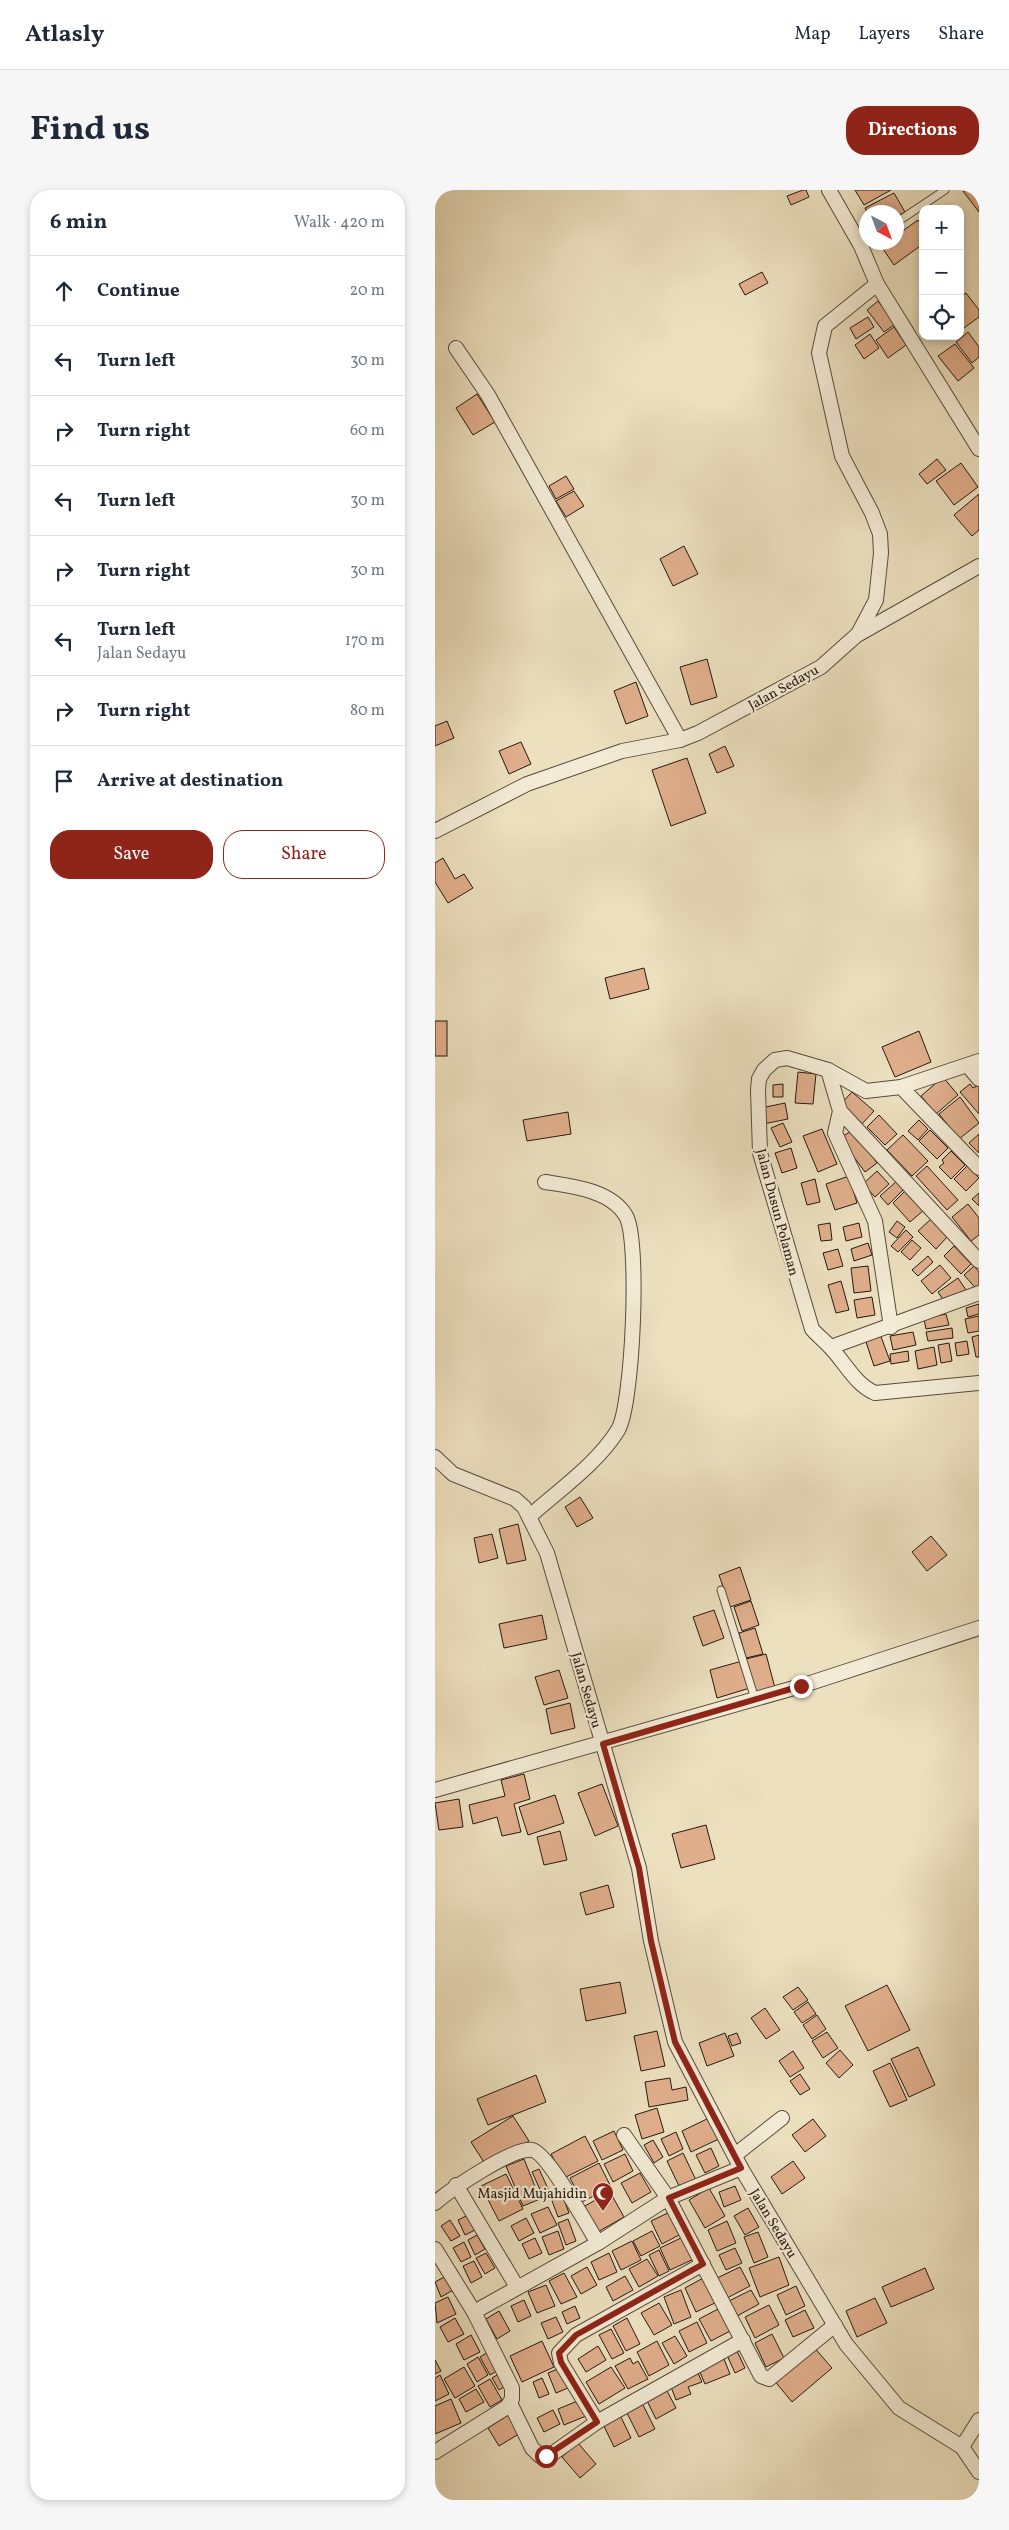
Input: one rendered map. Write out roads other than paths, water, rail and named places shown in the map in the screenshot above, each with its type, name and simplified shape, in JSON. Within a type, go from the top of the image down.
[{"type":"street","points":[[829,190],[859,236]]},
{"type":"street","points":[[866,250],[877,284],[979,449]]},
{"type":"street","name":"Jalan Sedayu","points":[[435,831],[527,784],[622,751],[681,740],[698,733],[821,667],[858,634],[876,600],[881,553],[880,534],[872,513],[842,456],[819,353],[825,326],[877,284]]},
{"type":"street","points":[[456,348],[488,395],[681,740]]},
{"type":"street","points":[[858,634],[979,566]]},
{"type":"street","name":"Jalan Dusun Polaman","points":[[973,1063],[901,1087],[866,1091],[828,1070],[787,1058],[775,1060],[764,1070],[759,1079],[758,1090],[760,1153],[809,1324],[816,1334],[831,1347],[856,1380],[865,1388],[875,1393],[979,1384]]},
{"type":"street","points":[[973,1063],[979,1079]]},
{"type":"street","points":[[828,1070],[840,1111],[979,1261]]},
{"type":"street","points":[[901,1087],[979,1168]]},
{"type":"street","points":[[840,1111],[835,1133],[875,1221],[891,1327]]},
{"type":"street","points":[[529,1517],[604,1450],[620,1428],[628,1398],[633,1344],[632,1237],[626,1216],[609,1199],[578,1187],[545,1182]]},
{"type":"street","points":[[831,1347],[891,1327],[979,1293]]},
{"type":"street","name":"Jalan Sedayu","points":[[435,1457],[453,1474],[515,1499],[529,1517],[547,1553],[639,1868],[651,1941],[675,2042],[741,2168],[846,2344],[899,2408],[963,2447],[979,2472]]},
{"type":"street","points":[[435,1790],[603,1744],[755,1699],[979,1628]]},
{"type":"street","points":[[735,2155],[782,2118]]},
{"type":"street","points":[[624,2135],[669,2198],[761,2376],[769,2379],[835,2325]]},
{"type":"street","points":[[435,2203],[457,2185],[516,2154],[531,2150],[539,2153],[551,2167],[598,2243]]},
{"type":"street","points":[[474,2312],[598,2243],[669,2198],[741,2168]]},
{"type":"street","points":[[457,2185],[517,2287]]},
{"type":"street","points":[[435,2249],[474,2312],[512,2388],[510,2403],[532,2448],[540,2456],[552,2454],[597,2422],[743,2340]]},
{"type":"street","points":[[597,2422],[561,2362],[559,2353],[564,2345],[576,2335],[703,2264]]},
{"type":"street","points":[[436,2448],[510,2403]]},
{"type":"street","points":[[963,2447],[979,2420]]},
{"type":"lane","points":[[904,217],[945,190]]},
{"type":"lane","points":[[721,1590],[755,1699]]},
{"type":"place","name":"Masjid Mujahidin","points":[[603,2212]]}]
